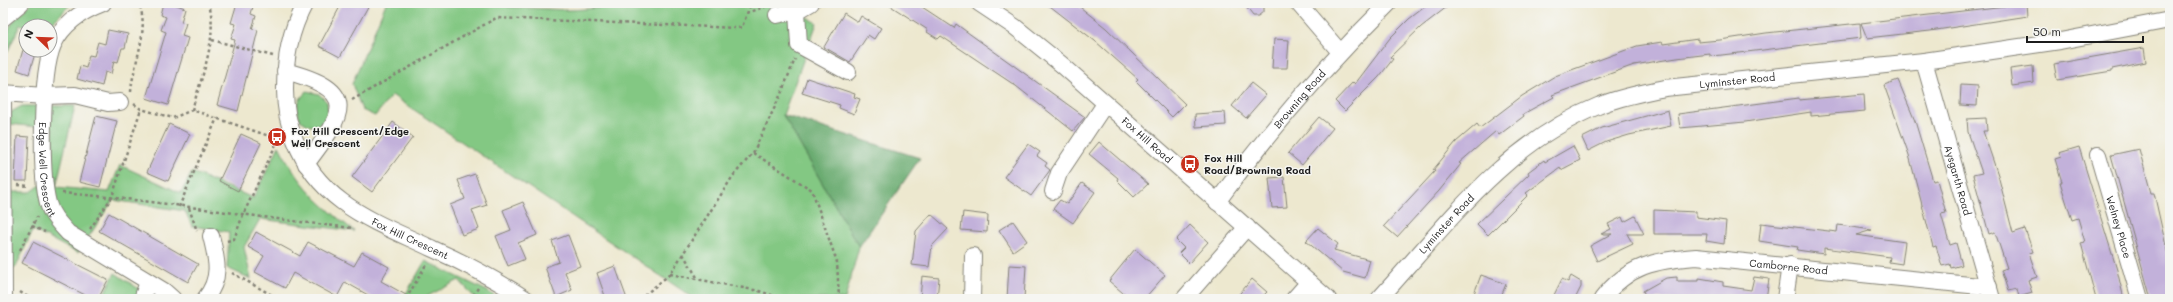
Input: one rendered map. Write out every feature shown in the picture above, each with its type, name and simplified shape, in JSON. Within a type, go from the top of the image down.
[{"type":"street","points":[[3,18],[21,3]]},
{"type":"street","name":"Edge Well Crescent","points":[[103,3],[74,18],[62,30],[47,60],[44,96],[47,194],[57,221],[68,233],[173,299]]},
{"type":"street","name":"Fox Hill Crescent","points":[[305,3],[289,39],[286,65],[286,106],[289,124],[297,146],[306,164],[331,193],[346,206],[379,224],[435,249],[485,275],[526,299]]},
{"type":"street","name":"Fox Hill Road","points":[[979,3],[1015,28],[1061,64],[1328,299]]},
{"type":"street","points":[[1298,3],[1340,52]]},
{"type":"street","name":"Browning Road","points":[[1217,202],[1251,156],[1340,52],[1389,3]]},
{"type":"street","points":[[777,15],[804,7],[799,45],[848,72]]},
{"type":"street","name":"Lyminster Road","points":[[1385,297],[1461,208],[1512,157],[1547,132],[1598,105],[1628,96],[1665,88],[1924,61],[2060,41],[2170,20]]},
{"type":"street","name":"Aysgarth Road","points":[[1924,61],[1990,293]]},
{"type":"street","points":[[286,65],[301,75],[324,85],[334,93],[339,102],[340,107],[332,128],[306,164]]},
{"type":"street","points":[[3,93],[44,96],[75,95],[108,103],[125,101]]},
{"type":"street","points":[[3,101],[4,174],[10,294]]},
{"type":"street","points":[[1053,191],[1059,173],[1105,104]]},
{"type":"street","name":"Welney Place","points":[[2098,155],[2140,299]]},
{"type":"street","points":[[1184,299],[1247,227]]},
{"type":"street","points":[[205,299],[217,278],[218,265],[212,242]]},
{"type":"street","points":[[972,299],[973,256]]},
{"type":"street","name":"Camborne Road","points":[[1602,299],[1624,276],[1644,265],[1666,259],[1696,257],[1790,265],[1990,293]]},
{"type":"street","points":[[1785,299],[1790,265]]},
{"type":"street","points":[[142,299],[148,282]]},
{"type":"street","points":[[1294,299],[1308,282]]},
{"type":"path","points":[[139,3],[143,13],[143,32],[131,84],[125,101],[141,109],[173,118],[192,110],[297,146]]},
{"type":"path","points":[[192,110],[212,40],[212,13],[210,3]]},
{"type":"path","points":[[340,107],[496,18],[738,28],[742,27],[751,3]]},
{"type":"path","points":[[212,40],[286,65]]},
{"type":"path","points":[[640,299],[670,274],[733,176],[753,153],[780,94],[799,45]]},
{"type":"path","points":[[82,242],[112,197],[141,109]]},
{"type":"path","points":[[179,206],[217,118]]},
{"type":"path","points":[[189,208],[202,244],[234,238],[243,215],[278,140]]},
{"type":"path","points":[[753,153],[812,190],[837,262],[839,299]]},
{"type":"path","points":[[4,174],[47,194],[112,197],[243,215],[360,228],[379,224]]},
{"type":"path","points":[[19,253],[41,210],[47,194]]},
{"type":"path","points":[[406,299],[435,249]]},
{"type":"path","points":[[682,254],[698,279]]},
{"type":"path","points":[[218,265],[279,299]]},
{"type":"path","points":[[670,274],[759,291],[784,299]]},
{"type":"path","points":[[10,294],[31,299]]},
{"type":"green space","points":[[31,3],[72,3],[57,18],[18,18],[18,29],[7,53],[7,36],[11,25]]},
{"type":"green space","points":[[386,3],[507,3],[508,7],[570,10],[599,8],[599,3],[810,3],[804,15],[817,23],[783,115],[859,247],[845,299],[695,299],[392,95],[375,116],[362,110],[352,84]]},
{"type":"green space","points":[[307,91],[319,94],[327,102],[328,111],[321,124],[310,126],[300,120],[297,108],[299,101]]},
{"type":"green space","points":[[22,106],[75,106],[56,187],[109,192],[120,165],[181,193],[192,172],[253,198],[279,146],[303,183],[321,203],[354,231],[260,219],[244,247],[251,279],[227,268],[229,232],[192,226],[185,211],[113,200],[78,253],[33,230],[16,267],[11,268],[9,192],[31,192],[53,176],[53,129],[10,124],[11,112]]},
{"type":"green space","points":[[783,115],[920,158],[859,247]]},
{"type":"green space","points":[[425,261],[487,291],[499,299],[476,299],[459,280],[422,299],[403,299]]},
{"type":"green space","points":[[115,273],[154,299],[101,299]]},
{"type":"building","points":[[163,3],[171,3],[185,8],[181,22],[186,23],[182,36],[188,38],[168,105],[146,98],[166,32],[161,30],[166,17],[160,15]]},
{"type":"building","points":[[237,3],[254,3],[251,14],[256,16],[252,29],[258,30],[238,111],[217,105],[235,40],[231,39],[236,24],[231,23]]},
{"type":"building","points":[[342,3],[370,3],[340,57],[319,46]]},
{"type":"building","points":[[886,3],[916,3],[954,28],[956,24],[1085,117],[1073,131],[1016,86],[941,36],[938,39],[927,32],[928,30]]},
{"type":"building","points":[[1046,3],[1075,3],[1106,28],[1185,104],[1172,117],[1136,81],[1138,79],[1095,41]]},
{"type":"building","points":[[1243,3],[1260,3],[1263,7],[1263,12],[1258,16],[1253,16]]},
{"type":"building","points":[[1430,3],[1452,3],[1421,27],[1390,57],[1393,59],[1379,77],[1345,111],[1335,101],[1353,82],[1355,84],[1390,38],[1409,19]]},
{"type":"building","points":[[2005,3],[2026,3],[2027,16],[1930,31],[1867,38],[1861,23],[2005,6]]},
{"type":"building","points":[[844,13],[858,22],[861,16],[881,28],[874,39],[868,35],[850,62],[824,47]]},
{"type":"building","points":[[1860,23],[1861,38],[1722,55],[1710,56],[1710,54],[1634,65],[1552,95],[1554,97],[1523,114],[1524,116],[1499,135],[1496,131],[1459,163],[1461,164],[1439,191],[1397,237],[1384,226],[1435,171],[1433,170],[1456,142],[1477,124],[1480,128],[1522,96],[1555,76],[1637,46],[1698,39],[1698,42],[1720,40],[1766,33]]},
{"type":"building","points":[[108,30],[128,34],[125,48],[122,48],[118,62],[114,61],[111,74],[105,72],[102,86],[77,79],[80,66],[86,68],[89,55],[94,56],[98,42],[105,44]]},
{"type":"building","points":[[1274,39],[1289,40],[1287,68],[1272,68]]},
{"type":"building","points":[[2144,48],[2146,62],[2112,69],[2112,71],[2057,80],[2054,64]]},
{"type":"building","points":[[21,58],[34,58],[29,74],[17,70]]},
{"type":"building","points":[[2033,66],[2034,83],[2012,86],[2010,69]]},
{"type":"building","points":[[807,78],[855,94],[854,97],[860,99],[854,114],[839,108],[840,105],[802,93]]},
{"type":"building","points":[[1898,80],[1915,121],[1933,181],[1937,180],[1946,213],[1941,214],[1950,245],[1956,243],[1962,265],[1951,268],[1950,264],[1942,266],[1936,246],[1933,247],[1909,155],[1884,85]]},
{"type":"building","points":[[1251,83],[1266,95],[1246,118],[1232,106]]},
{"type":"building","points":[[1961,85],[1978,86],[1977,106],[1960,105]]},
{"type":"building","points":[[1864,94],[1865,111],[1811,116],[1811,112],[1745,122],[1680,128],[1678,114],[1799,98],[1799,100]]},
{"type":"building","points":[[1668,110],[1671,126],[1629,135],[1606,142],[1588,151],[1582,138],[1602,128]]},
{"type":"building","points":[[1225,112],[1226,125],[1196,127],[1195,114]]},
{"type":"building","points":[[96,116],[117,121],[100,187],[79,182]]},
{"type":"building","points":[[1319,117],[1333,128],[1302,165],[1288,153]]},
{"type":"building","points":[[1986,118],[1987,131],[1983,131],[1998,175],[2013,233],[2025,229],[2033,252],[2029,253],[2037,277],[2028,280],[2032,293],[2019,297],[2017,289],[2008,291],[2001,270],[2007,268],[1995,232],[1989,234],[1973,175],[1982,173],[1968,132],[1967,119]]},
{"type":"building","points":[[393,122],[413,137],[372,192],[352,177]]},
{"type":"building","points":[[169,124],[190,134],[168,181],[147,172]]},
{"type":"building","points":[[241,134],[261,143],[238,191],[219,181]]},
{"type":"building","points":[[17,136],[29,137],[27,181],[15,181]]},
{"type":"building","points":[[1099,142],[1148,184],[1134,197],[1117,180],[1118,178],[1089,154]]},
{"type":"building","points":[[1028,144],[1040,152],[1037,156],[1047,163],[1045,166],[1050,170],[1031,196],[1004,177]]},
{"type":"building","points":[[1573,146],[1580,160],[1561,170],[1560,168],[1526,193],[1528,195],[1488,235],[1477,224],[1529,174],[1528,172],[1544,160],[1545,162]]},
{"type":"building","points":[[2079,147],[2117,270],[2124,299],[2096,299],[2081,243],[2085,242],[2078,218],[2072,220],[2060,182],[2062,182],[2055,159],[2061,157],[2059,153]]},
{"type":"building","points":[[2139,149],[2151,193],[2154,193],[2168,255],[2170,254],[2170,299],[2151,299],[2111,155]]},
{"type":"building","points":[[475,174],[487,205],[472,210],[479,229],[462,235],[450,205],[465,199],[458,180]]},
{"type":"building","points":[[1284,177],[1287,207],[1272,208],[1269,178]]},
{"type":"building","points":[[1082,183],[1095,192],[1073,223],[1053,209],[1060,200],[1067,204]]},
{"type":"building","points":[[523,202],[537,235],[518,243],[525,259],[508,266],[496,236],[511,230],[503,210]]},
{"type":"building","points":[[1654,210],[1696,212],[1696,217],[1726,221],[1724,244],[1706,241],[1707,234],[1654,234]]},
{"type":"building","points":[[963,212],[988,215],[987,232],[961,230]]},
{"type":"building","points":[[109,213],[198,264],[188,282],[99,231]]},
{"type":"building","points":[[931,214],[948,229],[932,246],[929,267],[912,265],[916,231]]},
{"type":"building","points":[[1635,216],[1644,234],[1627,234],[1633,244],[1597,261],[1590,246],[1612,234],[1601,234],[1611,229],[1608,224],[1622,217],[1624,222]]},
{"type":"building","points":[[1013,221],[1027,241],[1013,251],[999,230]]},
{"type":"building","points":[[1761,223],[1837,232],[1838,225],[1872,230],[1856,235],[1905,242],[1902,264],[1889,262],[1890,257],[1824,248],[1824,254],[1797,250],[1798,247],[1759,241]]},
{"type":"building","points":[[1190,225],[1208,242],[1189,263],[1179,253],[1184,248],[1176,240]]},
{"type":"building","points":[[1318,228],[1338,244],[1334,250],[1370,260],[1365,278],[1343,272],[1306,241]]},
{"type":"building","points":[[256,232],[300,256],[308,242],[354,266],[362,252],[389,267],[381,281],[413,299],[375,299],[345,282],[337,297],[293,273],[285,288],[255,272],[264,256],[248,247]]},
{"type":"building","points":[[568,235],[580,266],[565,272],[572,290],[556,297],[545,267],[559,262],[552,241]]},
{"type":"building","points":[[33,242],[108,280],[98,299],[93,299],[22,263]]},
{"type":"building","points":[[1135,249],[1165,275],[1144,299],[1130,299],[1109,281]]},
{"type":"building","points":[[1009,265],[1026,266],[1024,299],[1007,299]]},
{"type":"building","points":[[615,266],[627,299],[606,299],[597,273]]},
{"type":"building","points":[[1481,275],[1506,284],[1500,299],[1472,299]]},
{"type":"building","points":[[922,276],[939,278],[937,299],[920,299]]},
{"type":"building","points":[[1571,276],[1581,282],[1581,287],[1575,299],[1552,299],[1562,279],[1568,282]]},
{"type":"building","points":[[1677,277],[1677,281],[1699,281],[1699,278],[1723,282],[1723,286],[1751,290],[1754,277],[1769,279],[1766,299],[1647,299],[1643,291],[1666,278]]},
{"type":"building","points":[[1252,279],[1267,292],[1260,299],[1235,299]]},
{"type":"place","name":"Fox Hill Crescent/Edge Well Crescent","points":[[277,137]]},
{"type":"place","name":"Fox Hill Road/Browning Road","points":[[1190,164]]}]
